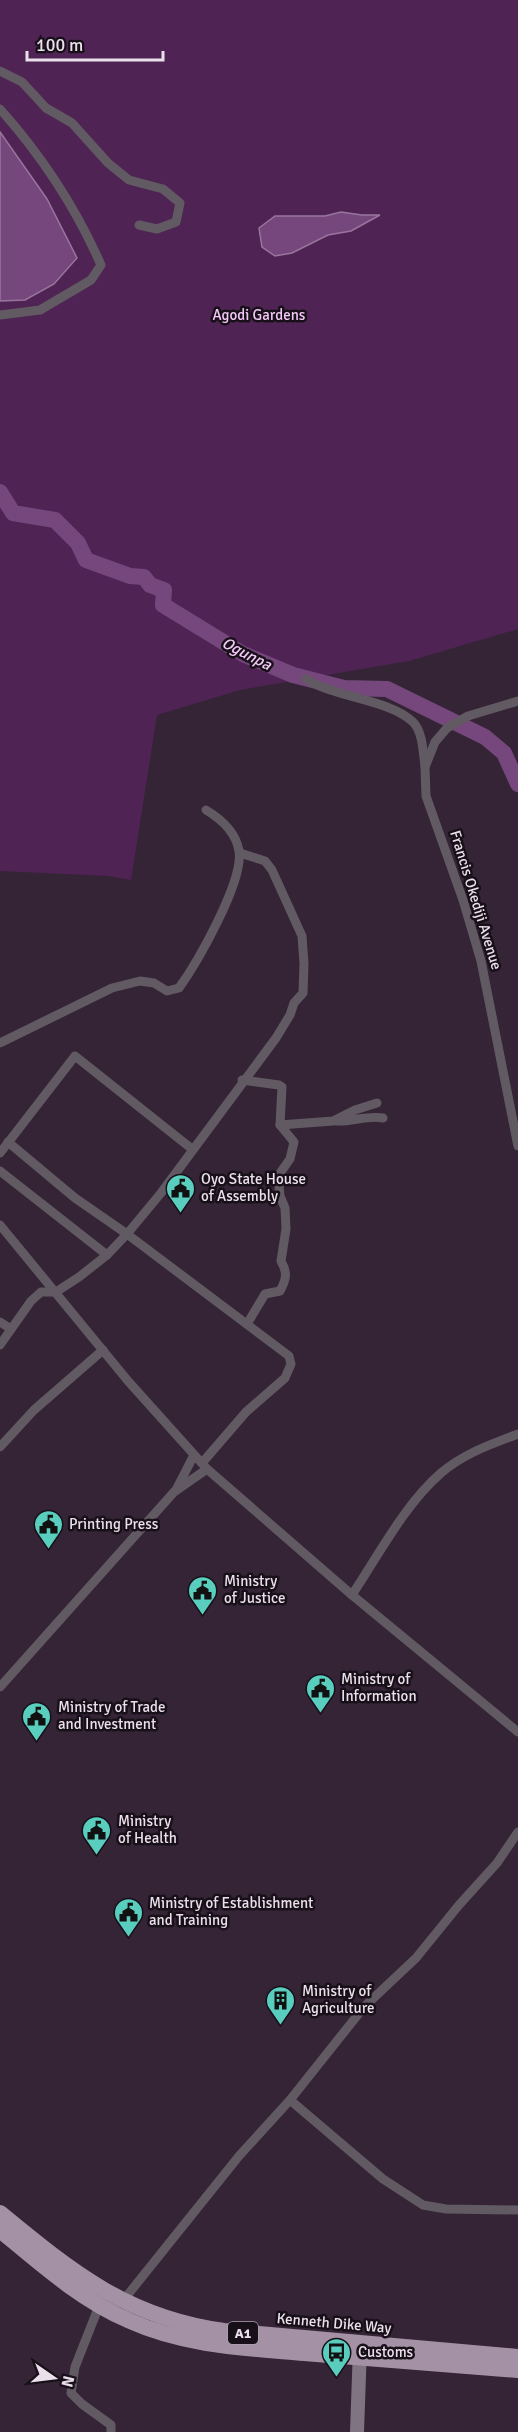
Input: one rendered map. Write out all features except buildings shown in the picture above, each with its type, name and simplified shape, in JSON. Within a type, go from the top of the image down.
[{"type":"highway","name":"Kenneth Dike Way","points":[[0,2213],[72,2271],[122,2302],[154,2316],[196,2328],[360,2351]]},
{"type":"highway","name":"Kenneth Dike Way","points":[[0,2230],[69,2286],[99,2306],[150,2329],[192,2340],[512,2363]]},
{"type":"main road","points":[[357,2432],[360,2351]]},
{"type":"street","points":[[0,71],[22,82],[46,108],[72,123],[108,163],[129,180],[163,189],[180,203],[177,222],[157,229],[139,225]]},
{"type":"street","points":[[0,109],[25,137],[59,187],[85,229],[101,265],[91,280],[40,310],[0,315]]},
{"type":"street","points":[[306,679],[317,686],[389,708],[414,723],[422,740],[425,767]]},
{"type":"street","name":"Francis Okediji Avenue","points":[[518,702],[468,716],[447,728],[435,742],[425,767],[426,796],[482,961],[518,1146]]},
{"type":"street","points":[[0,1043],[112,988],[140,981],[154,983],[167,991],[178,988],[196,965],[220,915],[238,867],[240,853],[233,836],[221,819],[206,810]]},
{"type":"street","points":[[0,1345],[31,1301],[41,1292],[56,1292],[107,1256],[127,1234],[276,1038],[290,1015],[294,1003],[303,993],[302,936],[272,870],[265,861],[240,853]]},
{"type":"street","points":[[0,1154],[75,1056],[192,1149]]},
{"type":"street","points":[[243,1080],[279,1085],[282,1088],[280,1125],[294,1142],[290,1159],[278,1176],[280,1196],[285,1208],[286,1229],[281,1261],[286,1269],[286,1280],[280,1291],[265,1294],[247,1324]]},
{"type":"street","points":[[333,1121],[355,1110],[377,1103]]},
{"type":"street","points":[[280,1125],[383,1118]]},
{"type":"street","points":[[0,1687],[174,1492],[204,1466],[246,1412],[285,1378],[291,1364],[289,1356],[127,1234],[75,1198],[8,1142]]},
{"type":"street","points":[[0,1171],[107,1256]]},
{"type":"street","points":[[0,1224],[103,1350],[204,1466],[352,1595],[518,1732]]},
{"type":"street","points":[[0,1322],[11,1329]]},
{"type":"street","points":[[0,1446],[34,1410],[103,1350]]},
{"type":"street","points":[[352,1595],[411,1506],[440,1474],[473,1452],[518,1434]]},
{"type":"street","points":[[174,1492],[194,1455]]},
{"type":"street","points":[[122,2302],[239,2156],[290,2100],[364,2007],[416,1958],[497,1863],[518,1832]]},
{"type":"street","points":[[290,2100],[383,2179],[423,2205],[446,2209],[518,2210]]},
{"type":"street","points":[[99,2306],[75,2367],[71,2393],[111,2425],[111,2432]]},
{"type":"green space","name":"Agodi Gardens","points":[[0,0],[518,0],[518,629],[409,661],[240,690],[157,715],[131,880],[108,876],[0,871]]},
{"type":"shaded area","points":[[0,132],[47,199],[77,258],[54,284],[25,300],[0,301]]},
{"type":"shaded area","points":[[341,212],[380,215],[351,231],[328,235],[292,253],[275,256],[262,247],[259,228],[275,216],[325,216]]},
{"type":"waterway","name":"Ogunpa","points":[[0,492],[13,513],[55,520],[78,543],[86,560],[130,576],[144,577],[150,585],[164,590],[163,605],[243,654],[293,675],[344,688],[387,689],[485,737],[504,753],[518,784]]},
{"type":"place","name":"Oyo State House of Assembly","points":[[180,1214]]},
{"type":"place","name":"Printing Press","points":[[48,1550]]},
{"type":"place","name":"Ministry of Justice","points":[[203,1616]]},
{"type":"place","name":"Ministry of Information","points":[[320,1714]]},
{"type":"place","name":"Ministry of Trade and Investment","points":[[37,1742]]},
{"type":"place","name":"Ministry of Health","points":[[97,1856]]},
{"type":"place","name":"Ministry of Establishment and Training","points":[[128,1938]]},
{"type":"place","name":"Ministry of Agriculture","points":[[281,2026]]},
{"type":"place","name":"Customs","points":[[337,2378]]}]
